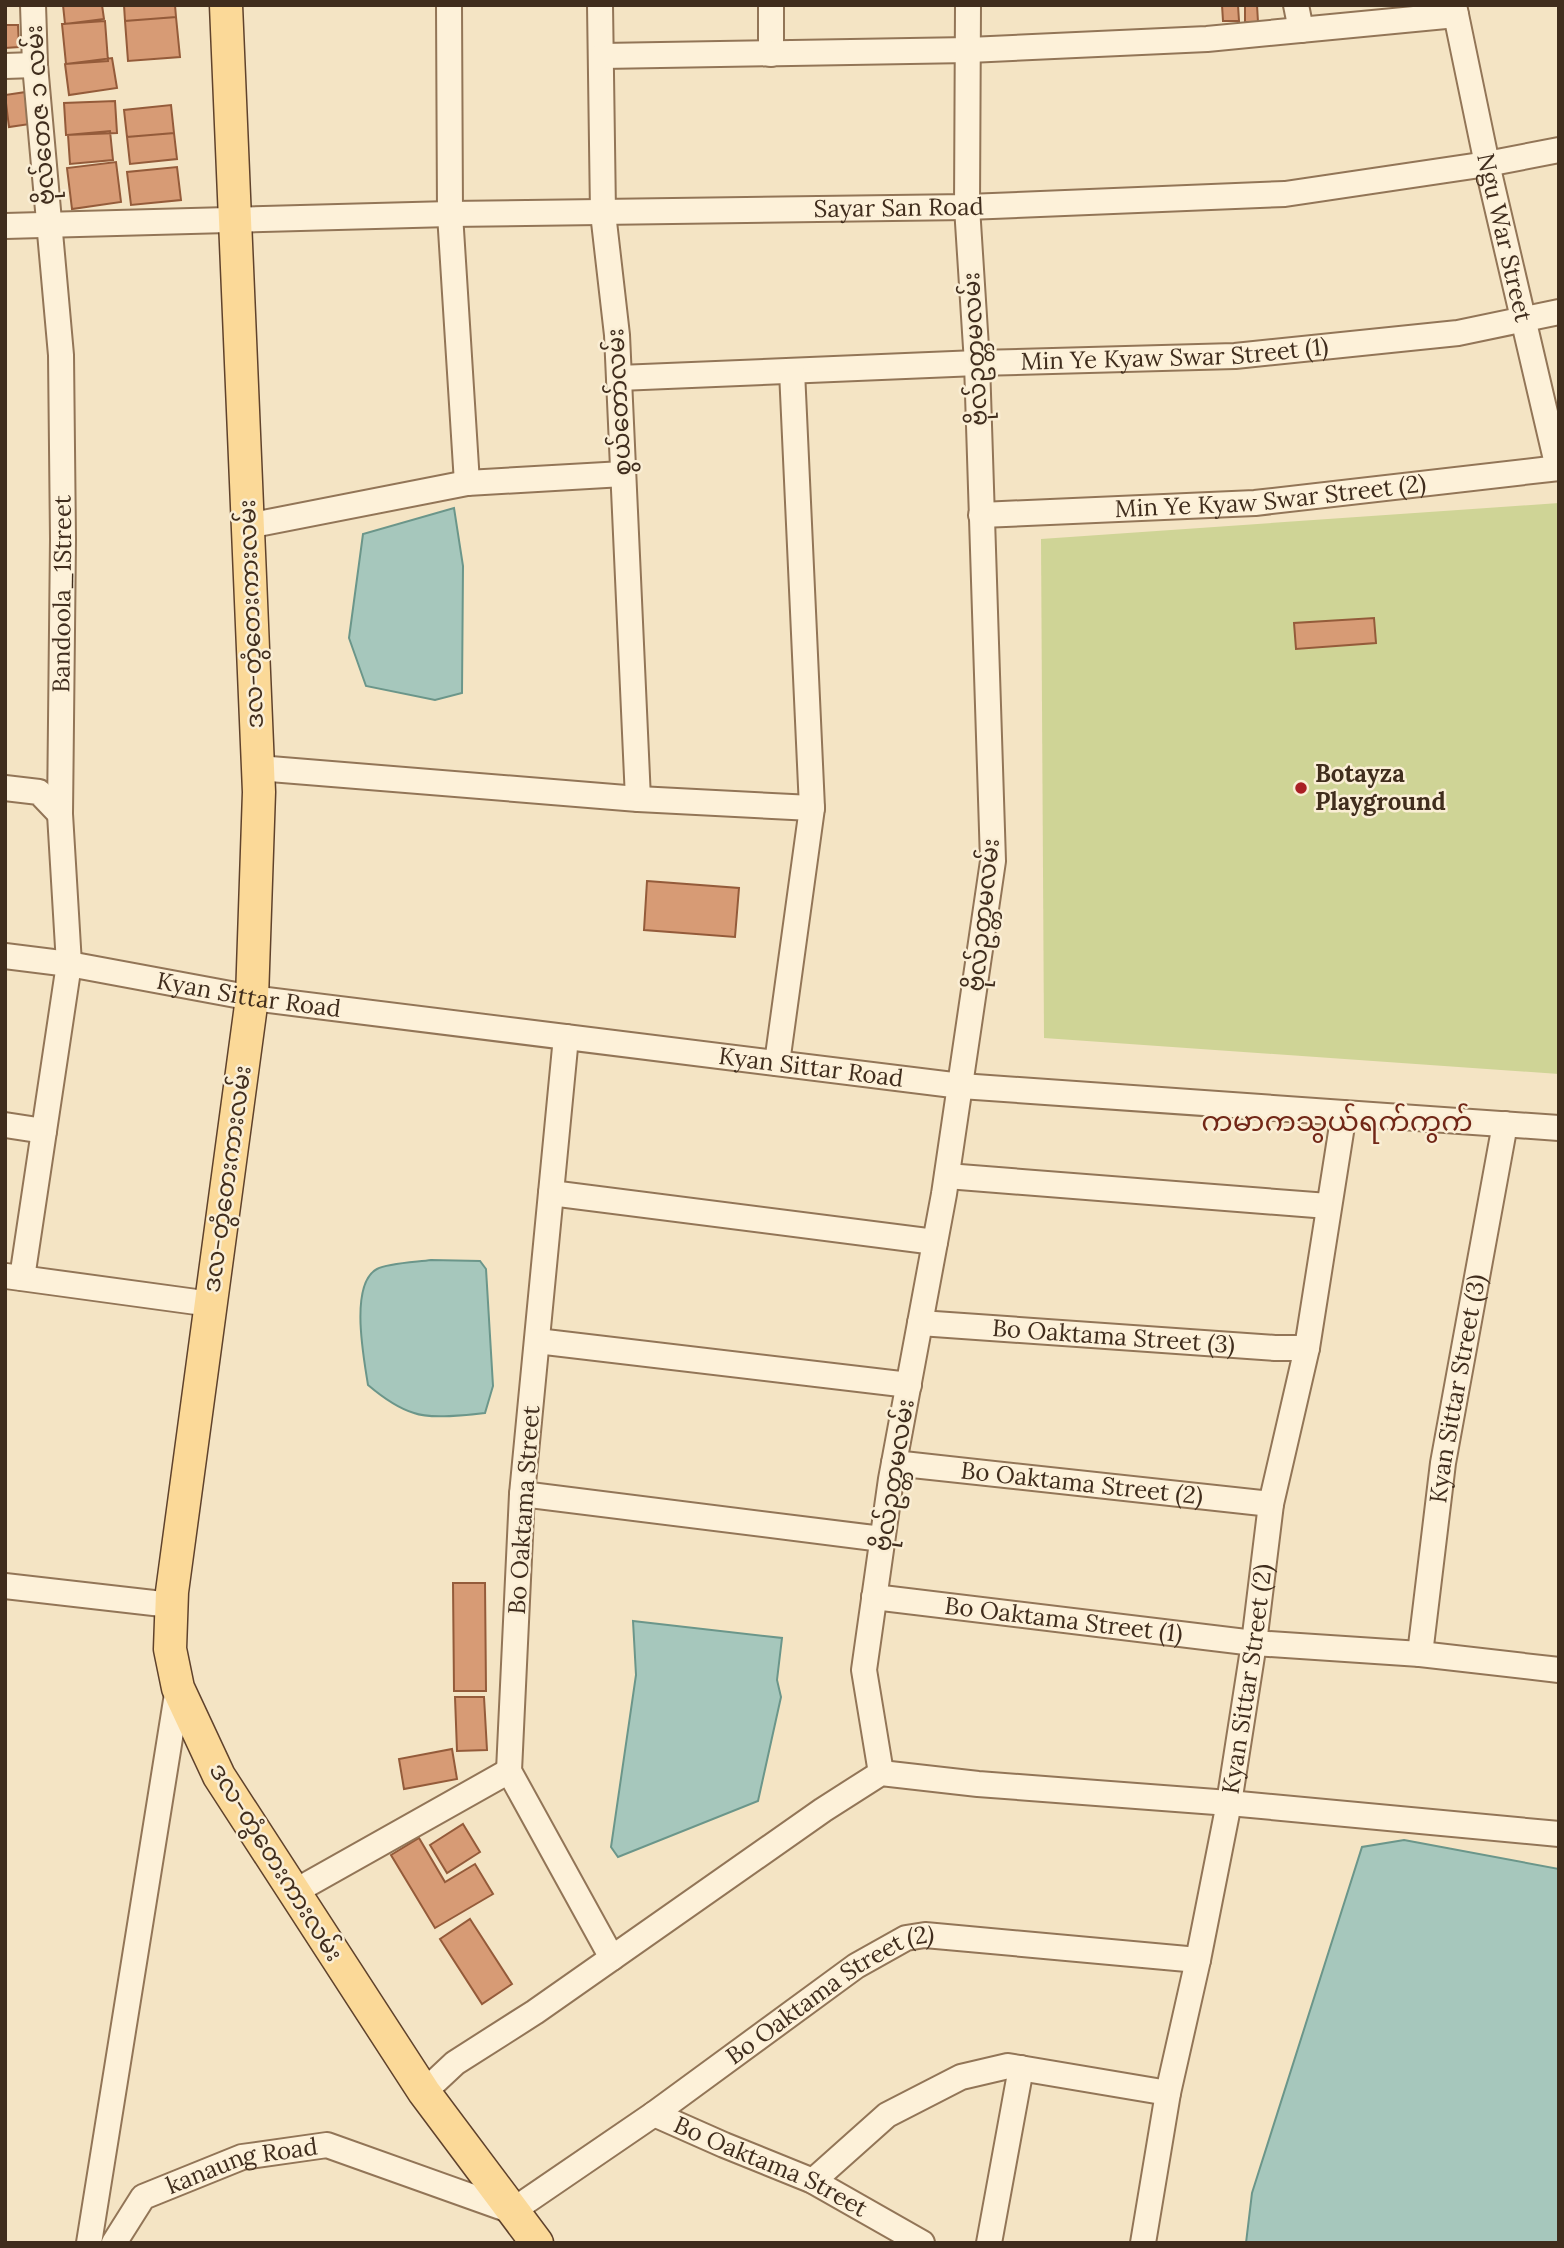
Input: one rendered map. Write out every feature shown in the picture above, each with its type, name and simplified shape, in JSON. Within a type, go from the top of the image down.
[{"type":"main road","name":"ဒလ-တွံတေးကားလမ်း","points":[[226,5],[258,768],[252,998],[171,1605],[170,1649],[178,1688],[219,1776],[424,2092],[537,2243]]},
{"type":"street","name":"ဗိုလ်တေဇ ၁ လမ်း","points":[[33,5],[35,65],[48,224]]},
{"type":"street","points":[[449,5],[450,214],[467,484]]},
{"type":"street","name":"စွယ်တော်လမ်း","points":[[600,5],[603,56],[603,213],[617,335],[638,799]]},
{"type":"street","points":[[771,5],[771,54]]},
{"type":"street","name":"ဗိုလ်ဥတ္တမလမ်း","points":[[881,1773],[864,1670],[894,1463],[947,1176],[993,861],[977,363],[967,207],[968,5]]},
{"type":"street","points":[[1296,5],[1301,30]]},
{"type":"street","points":[[603,56],[969,50],[1207,39],[1455,10]]},
{"type":"street","name":"Ngu War Street","points":[[1455,10],[1487,164],[1558,468]]},
{"type":"street","points":[[5,66],[35,65]]},
{"type":"street","name":"Sayar San Road","points":[[5,226],[450,214],[967,207],[1285,194],[1487,164],[1559,150]]},
{"type":"street","name":"Bandoola_1Street","points":[[14,1277],[44,1131],[69,964],[60,814],[63,539],[61,355],[48,224]]},
{"type":"street","name":"Min Ye Kyaw Swar Street (1)","points":[[619,378],[977,363],[1235,356],[1458,333],[1559,312]]},
{"type":"street","points":[[778,1063],[812,808],[792,371]]},
{"type":"street","name":"Min Ye Kyaw Swar Street (2)","points":[[981,515],[1255,503],[1558,468]]},
{"type":"street","points":[[248,526],[467,484],[622,474]]},
{"type":"street","points":[[258,768],[638,799],[812,808]]},
{"type":"street","points":[[5,788],[39,792],[60,814]]},
{"type":"street","name":"Kyan Sittar Road","points":[[5,956],[69,964],[252,998],[961,1086],[1559,1128]]},
{"type":"street","name":"Bo Oaktama Street","points":[[509,1771],[522,1494],[566,1037]]},
{"type":"street","name":"Kyan Sittar Street (2)","points":[[1143,2243],[1168,2093],[1198,1961],[1229,1803],[1254,1643],[1271,1504],[1307,1348],[1344,1113]]},
{"type":"street","points":[[5,1125],[44,1131]]},
{"type":"street","name":"Kyan Sittar Street (3)","points":[[1420,1654],[1443,1463],[1505,1125]]},
{"type":"street","points":[[947,1176],[1328,1206]]},
{"type":"street","points":[[551,1193],[935,1242]]},
{"type":"street","points":[[14,1277],[211,1304]]},
{"type":"street","name":"Bo Oaktama Street (3)","points":[[920,1323],[1307,1348]]},
{"type":"street","points":[[537,1341],[909,1385]]},
{"type":"street","name":"Bo Oaktama Street (2)","points":[[894,1463],[1271,1504]]},
{"type":"street","points":[[522,1494],[882,1539]]},
{"type":"street","points":[[5,1586],[171,1605]]},
{"type":"street","name":"Bo Oaktama Street (1)","points":[[874,1597],[1254,1643],[1420,1654],[1559,1670]]},
{"type":"street","points":[[89,2243],[178,1688]]},
{"type":"street","points":[[294,1892],[509,1771],[612,1958]]},
{"type":"street","points":[[424,2092],[455,2063],[535,2012],[823,1810],[881,1773],[978,1784],[1229,1803],[1559,1834]]},
{"type":"street","name":"Bo Oaktama Street (2)","points":[[512,2211],[653,2114],[856,1966],[906,1938],[925,1935],[1198,1961]]},
{"type":"street","points":[[813,2180],[887,2115],[961,2077],[1008,2066],[1168,2093]]},
{"type":"street","points":[[989,2243],[1021,2068]]},
{"type":"street","name":"Bo Oaktama Street","points":[[653,2114],[813,2180],[922,2243]]},
{"type":"street","name":"kanaung Road","points":[[114,2243],[144,2197],[242,2157],[327,2145],[512,2211]]},
{"type":"green space","name":"Botayza Playground","points":[[1559,503],[1559,1074],[1044,1038],[1041,539]]},
{"type":"water","points":[[454,508],[463,566],[462,693],[435,700],[366,686],[349,638],[363,534]]},
{"type":"water","points":[[431,1260],[480,1261],[486,1269],[493,1386],[485,1413],[421,1415],[395,1405],[368,1385],[360,1323],[363,1290],[368,1277],[382,1267]]},
{"type":"water","points":[[633,1621],[782,1638],[777,1680],[781,1697],[758,1801],[618,1857],[611,1847],[636,1675]]},
{"type":"water","points":[[1404,1840],[1559,1869],[1559,2243],[1246,2243],[1252,2193],[1362,1847]]},
{"type":"building","points":[[63,5],[102,5],[104,19],[65,24]]},
{"type":"building","points":[[124,5],[175,5],[176,17],[125,21]]},
{"type":"building","points":[[1222,5],[1238,5],[1239,21],[1223,21]]},
{"type":"building","points":[[1245,5],[1257,5],[1258,22],[1245,22]]},
{"type":"building","points":[[176,17],[180,57],[128,61],[125,21]]},
{"type":"building","points":[[105,21],[108,61],[66,64],[62,24]]},
{"type":"building","points":[[5,25],[18,25],[19,47],[5,48]]},
{"type":"building","points":[[112,58],[117,88],[69,95],[65,64]]},
{"type":"building","points":[[26,92],[30,124],[9,127],[5,95]]},
{"type":"building","points":[[115,101],[117,133],[66,135],[64,103]]},
{"type":"building","points":[[171,105],[174,133],[127,137],[124,110]]},
{"type":"building","points":[[110,131],[113,160],[70,164],[68,135]]},
{"type":"building","points":[[174,133],[177,159],[130,164],[127,137]]},
{"type":"building","points":[[116,162],[121,202],[72,209],[67,168]]},
{"type":"building","points":[[177,167],[181,200],[131,205],[127,172]]},
{"type":"building","points":[[1374,618],[1376,643],[1296,649],[1294,623]]},
{"type":"building","points":[[647,881],[739,888],[735,937],[644,930]]},
{"type":"building","points":[[453,1583],[485,1583],[486,1691],[454,1691]]},
{"type":"building","points":[[455,1697],[484,1697],[487,1750],[457,1751]]},
{"type":"building","points":[[452,1749],[457,1779],[404,1789],[399,1759]]},
{"type":"building","points":[[463,1824],[480,1852],[447,1873],[430,1845]]},
{"type":"building","points":[[419,1838],[445,1882],[475,1864],[493,1894],[435,1928],[391,1855]]},
{"type":"building","points":[[470,1919],[512,1984],[482,2004],[440,1939]]},
{"type":"place","name":"Botayza Playground","points":[[1301,788]]},
{"type":"district","name":"ကမာကသွယ်ရက်ကွက်","points":[[1337,1121]]}]
